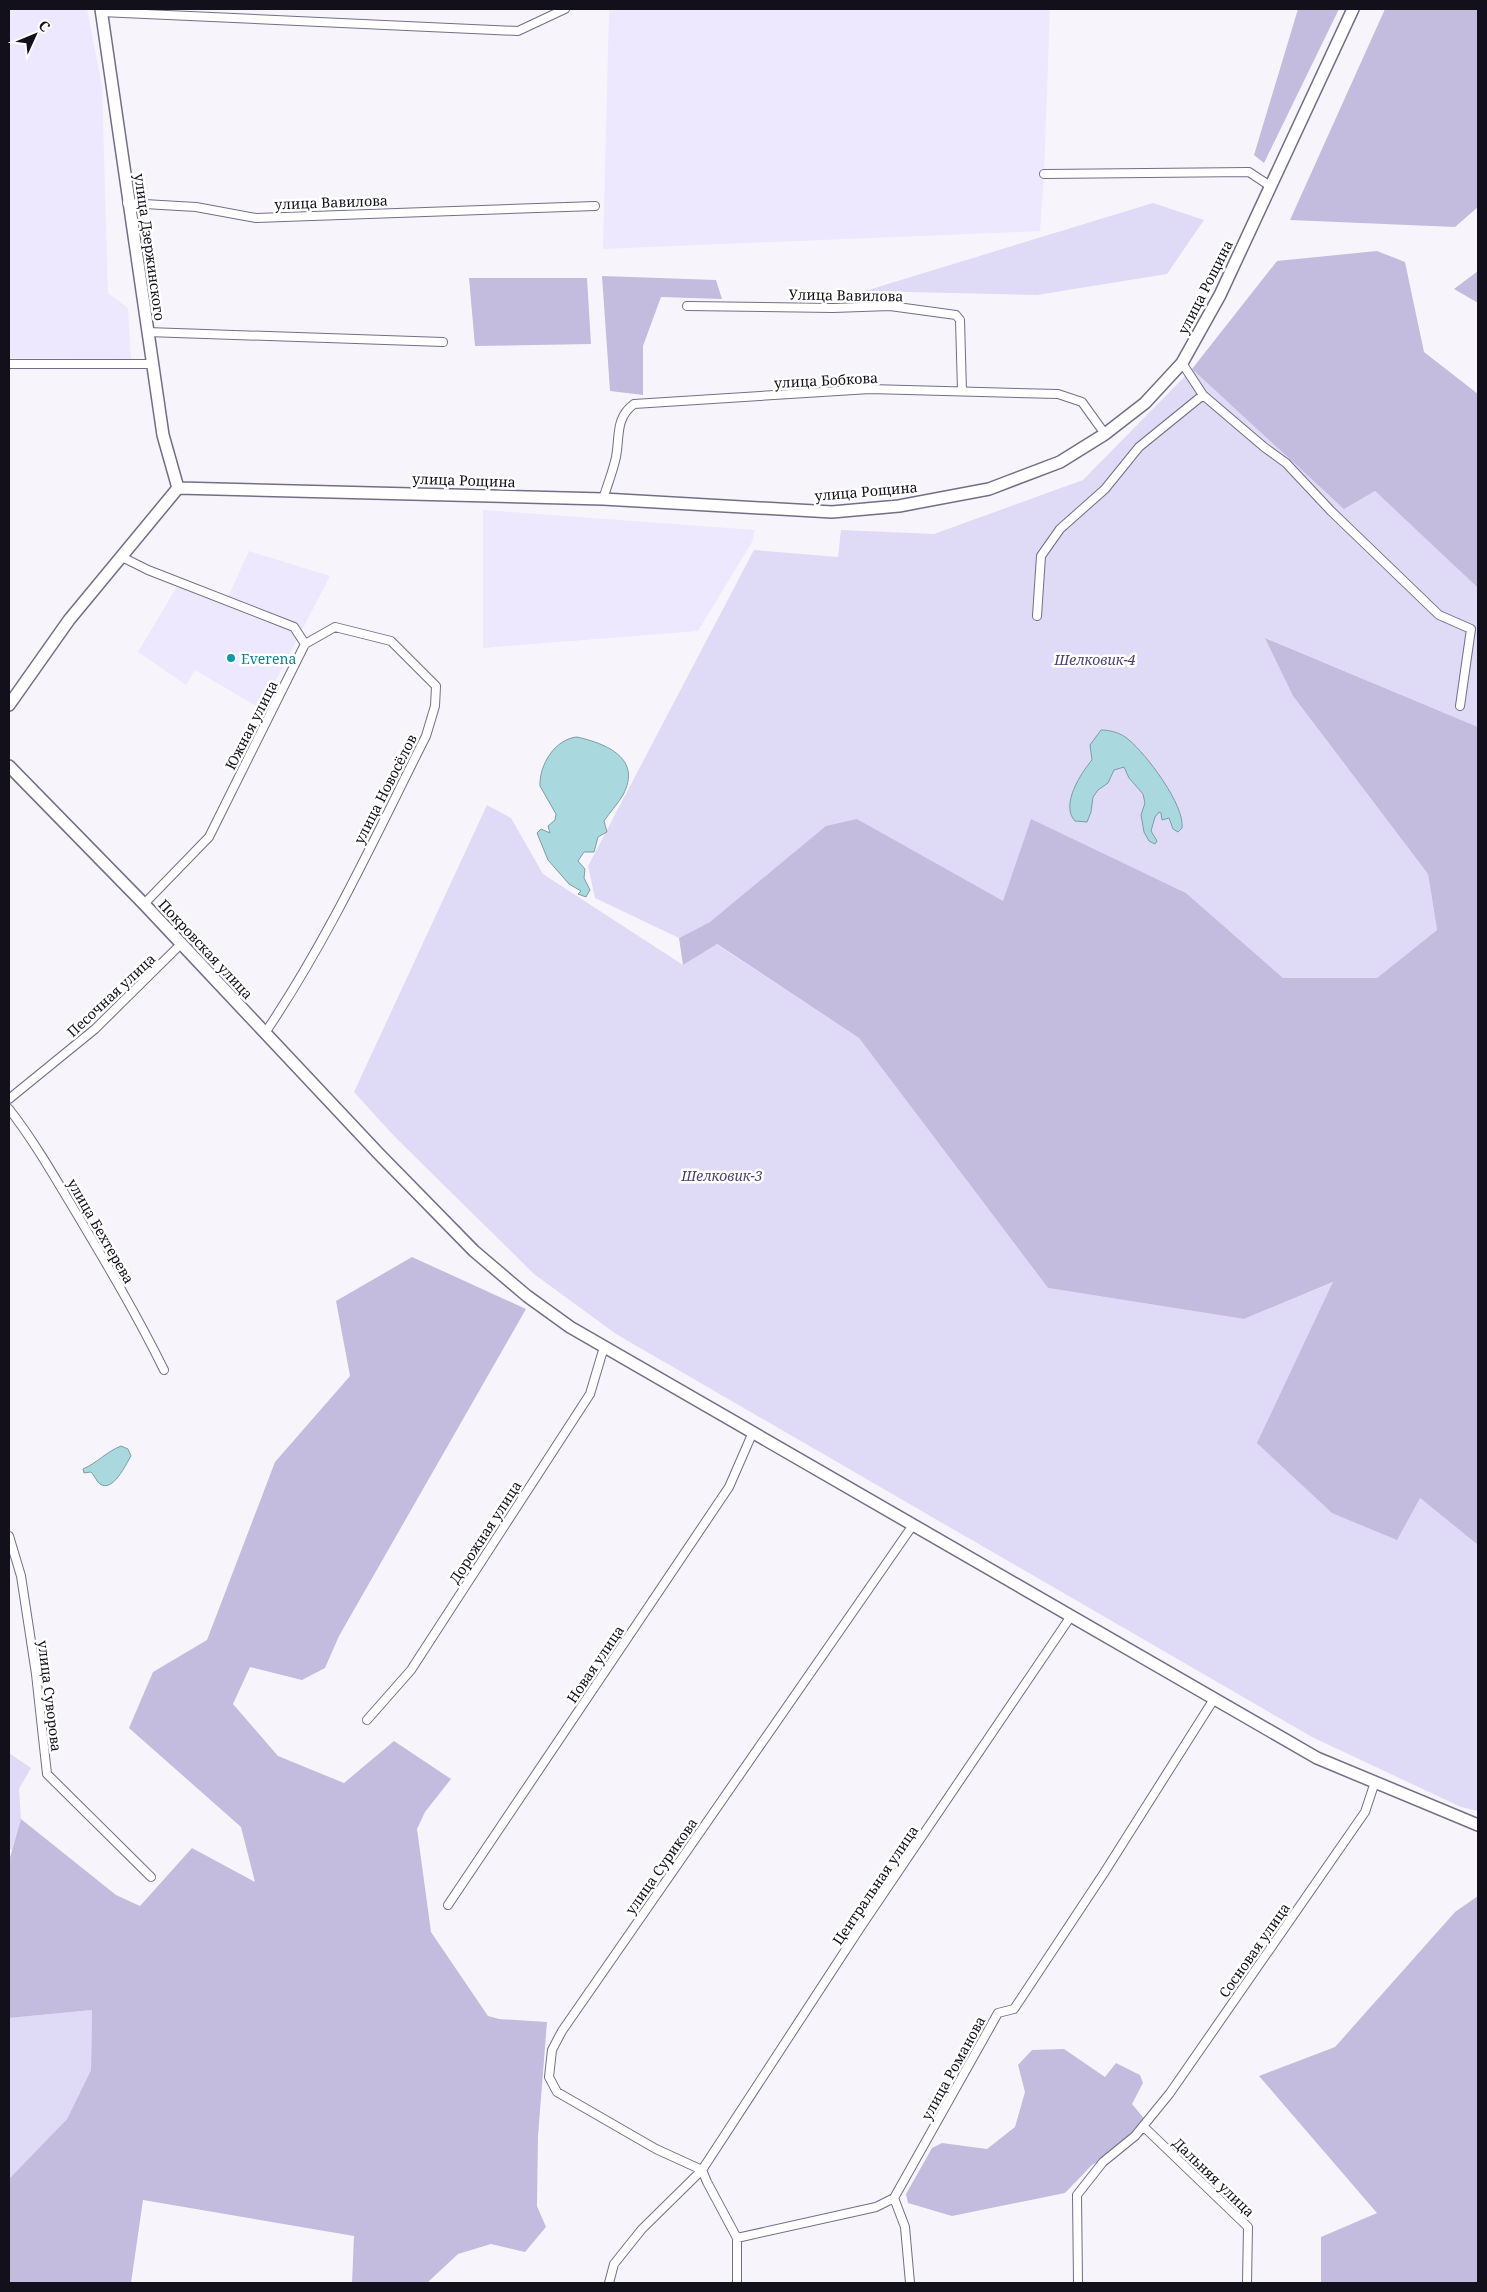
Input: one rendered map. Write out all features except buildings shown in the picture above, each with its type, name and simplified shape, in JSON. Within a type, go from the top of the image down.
[{"type":"street","points":[[101,10],[518,31],[565,9]]},
{"type":"street","name":"улица Рощина","points":[[178,488],[603,499],[832,512],[899,506],[989,489],[1060,462],[1105,434],[1145,403],[1182,363],[1220,295],[1353,9]]},
{"type":"street","name":"улица Дзержинского","points":[[101,10],[127,202],[163,435],[178,488]]},
{"type":"street","points":[[1044,174],[1249,172],[1270,186]]},
{"type":"street","name":"улица Вавилова","points":[[127,202],[196,207],[256,218],[595,206]]},
{"type":"street","name":"Улица Вавилова","points":[[687,306],[833,308],[890,306],[956,315],[960,320],[962,391]]},
{"type":"street","points":[[147,332],[443,342]]},
{"type":"street","points":[[1182,363],[1203,395],[1286,463],[1331,512],[1438,615],[1471,629],[1460,706]]},
{"type":"street","points":[[9,364],[152,364]]},
{"type":"street","name":"улица Бобкова","points":[[603,499],[616,457],[618,433],[624,412],[634,404],[870,389],[1058,394],[1082,402],[1105,434]]},
{"type":"street","points":[[1037,616],[1041,556],[1060,529],[1106,488],[1139,448],[1203,395]]},
{"type":"street","points":[[9,705],[69,620],[178,488]]},
{"type":"street","points":[[122,557],[148,570],[294,627],[305,644]]},
{"type":"street","name":"улица Новосёлов","points":[[265,1034],[330,928],[426,736],[435,706],[436,686],[391,641],[335,627],[305,644]]},
{"type":"street","name":"Южная улица","points":[[144,904],[209,838],[305,644]]},
{"type":"street","name":"Покровская улица","points":[[9,766],[144,904],[379,1154],[474,1251],[519,1290],[570,1327],[1317,1758],[1478,1825]]},
{"type":"street","name":"Песочная улица","points":[[9,1098],[96,1029],[181,944]]},
{"type":"street","name":"улица Бехтерева","points":[[9,1109],[30,1135],[91,1237],[144,1330],[164,1370]]},
{"type":"street","name":"Дорожная улица","points":[[367,1720],[411,1670],[590,1394],[604,1347]]},
{"type":"street","name":"Новая улица","points":[[448,1904],[729,1487],[753,1432]]},
{"type":"street","name":"улица Сурикова","points":[[702,2170],[656,2149],[557,2092],[549,2077],[552,2050],[562,2031],[913,1525]]},
{"type":"street","name":"улица Суворова","points":[[9,1536],[21,1576],[36,1674],[47,1774],[151,1878]]},
{"type":"street","name":"Центральная улица","points":[[609,2283],[614,2264],[642,2229],[702,2170],[860,1928],[1071,1616]]},
{"type":"street","name":"улица Романова","points":[[894,2198],[998,2013],[1014,2009],[1104,1873],[1214,1699]]},
{"type":"street","name":"Сосновая улица","points":[[1078,2283],[1077,2195],[1103,2162],[1135,2136],[1170,2093],[1364,1812],[1375,1782]]},
{"type":"street","name":"Дальняя улица","points":[[1143,2126],[1248,2227],[1247,2283]]},
{"type":"street","points":[[702,2170],[737,2238],[738,2283]]},
{"type":"street","points":[[737,2238],[876,2207],[894,2198],[905,2227],[910,2283]]},
{"type":"shaded area","points":[[9,9],[87,9],[102,86],[108,293],[128,308],[131,359],[9,358]]},
{"type":"shaded area","points":[[609,9],[1050,9],[1040,231],[603,249]]},
{"type":"shaded area","points":[[1298,9],[1339,9],[1264,163],[1254,155]]},
{"type":"shaded area","points":[[1385,9],[1478,9],[1478,207],[1455,227],[1290,220]]},
{"type":"shaded area","points":[[1377,251],[1405,262],[1424,352],[1478,394],[1478,588],[1375,491],[1344,509],[1192,369],[1277,261]]},
{"type":"shaded area","points":[[1478,271],[1478,303],[1454,289]]},
{"type":"shaded area","points":[[602,276],[716,280],[722,299],[661,297],[643,346],[643,395],[610,391]]},
{"type":"shaded area","points":[[469,278],[587,278],[591,344],[475,346]]},
{"type":"shaded area","points":[[483,510],[755,530],[752,542],[698,631],[483,648]]},
{"type":"shaded area","points":[[249,551],[330,576],[261,709],[195,670],[186,685],[138,652],[182,578],[227,599]]},
{"type":"shaded area","points":[[1265,638],[1478,727],[1478,1545],[1420,1498],[1397,1540],[1332,1513],[1257,1443],[1333,1282],[1244,1319],[1048,1288],[859,1038],[717,944],[683,965],[679,938],[710,922],[826,826],[857,819],[1003,901],[1031,819],[1186,893],[1283,978],[1377,978],[1437,930],[1428,874],[1293,696]]},
{"type":"shaded area","points":[[412,1257],[526,1309],[339,1636],[325,1668],[302,1680],[250,1667],[233,1704],[278,1756],[344,1783],[394,1741],[451,1779],[425,1812],[417,1829],[431,1932],[488,2016],[499,2019],[547,2022],[538,2136],[537,2206],[546,2227],[525,2252],[491,2244],[458,2254],[427,2283],[352,2283],[354,2236],[143,2200],[131,2283],[9,2283],[9,2179],[67,2119],[91,2070],[92,2010],[9,2018],[9,1861],[21,1819],[116,1895],[140,1906],[192,1848],[255,1882],[241,1827],[129,1728],[153,1672],[207,1640],[275,1462],[350,1376],[336,1301]]},
{"type":"shaded area","points":[[1478,1896],[1478,2283],[1321,2283],[1321,2237],[1377,2213],[1259,2076],[1335,2047],[1455,1912]]},
{"type":"shaded area","points":[[1064,2049],[1105,2077],[1116,2063],[1140,2075],[1143,2083],[1132,2104],[1147,2122],[1147,2133],[1092,2165],[1065,2193],[952,2216],[908,2203],[906,2194],[932,2148],[942,2143],[987,2149],[1015,2127],[1025,2092],[1018,2065],[1032,2050]]},
{"type":"green space","points":[[1153,203],[1204,220],[1167,274],[1037,295],[865,291]]},
{"type":"green space","name":"Шелковик-4","points":[[1192,369],[1344,508],[1375,491],[1478,588],[1478,727],[1266,638],[1293,696],[1428,874],[1437,930],[1377,978],[1283,978],[1186,893],[1031,820],[1003,902],[857,819],[710,922],[679,938],[595,898],[588,866],[754,550],[838,557],[841,530],[934,534],[1083,480]]},
{"type":"green space","name":"Шелковик-3","points":[[487,805],[511,818],[543,874],[683,965],[716,944],[859,1038],[1048,1288],[1244,1319],[1334,1282],[1420,1498],[1478,1545],[1478,1811],[1461,1807],[1312,1737],[616,1334],[534,1274],[394,1136],[354,1092]]},
{"type":"green space","points":[[9,1753],[31,1768],[19,1789],[21,1819],[12,1850],[9,1848]]},
{"type":"green space","points":[[92,2010],[91,2070],[67,2119],[9,2179],[9,2018]]},
{"type":"water","points":[[1101,730],[1116,732],[1126,738],[1145,756],[1163,781],[1177,807],[1182,828],[1178,832],[1173,829],[1169,818],[1162,820],[1161,813],[1159,812],[1155,817],[1151,831],[1157,841],[1155,844],[1149,841],[1144,832],[1141,815],[1145,803],[1143,794],[1129,778],[1124,767],[1114,770],[1108,783],[1098,790],[1093,797],[1091,812],[1087,822],[1075,821],[1071,814],[1071,798],[1078,781],[1092,760],[1090,745]]},
{"type":"water","points":[[577,737],[600,744],[619,755],[625,763],[628,772],[628,782],[623,795],[604,821],[607,832],[598,837],[594,852],[584,852],[578,861],[585,869],[584,878],[590,890],[586,897],[578,894],[581,891],[569,884],[548,860],[537,833],[541,829],[550,833],[548,826],[555,820],[556,814],[540,786],[540,778],[545,762],[555,748],[569,739]]},
{"type":"water","points":[[121,1446],[128,1449],[131,1456],[119,1476],[110,1485],[100,1484],[91,1472],[84,1473],[83,1469]]},
{"type":"place","name":"Everena","points":[[231,658]]}]
